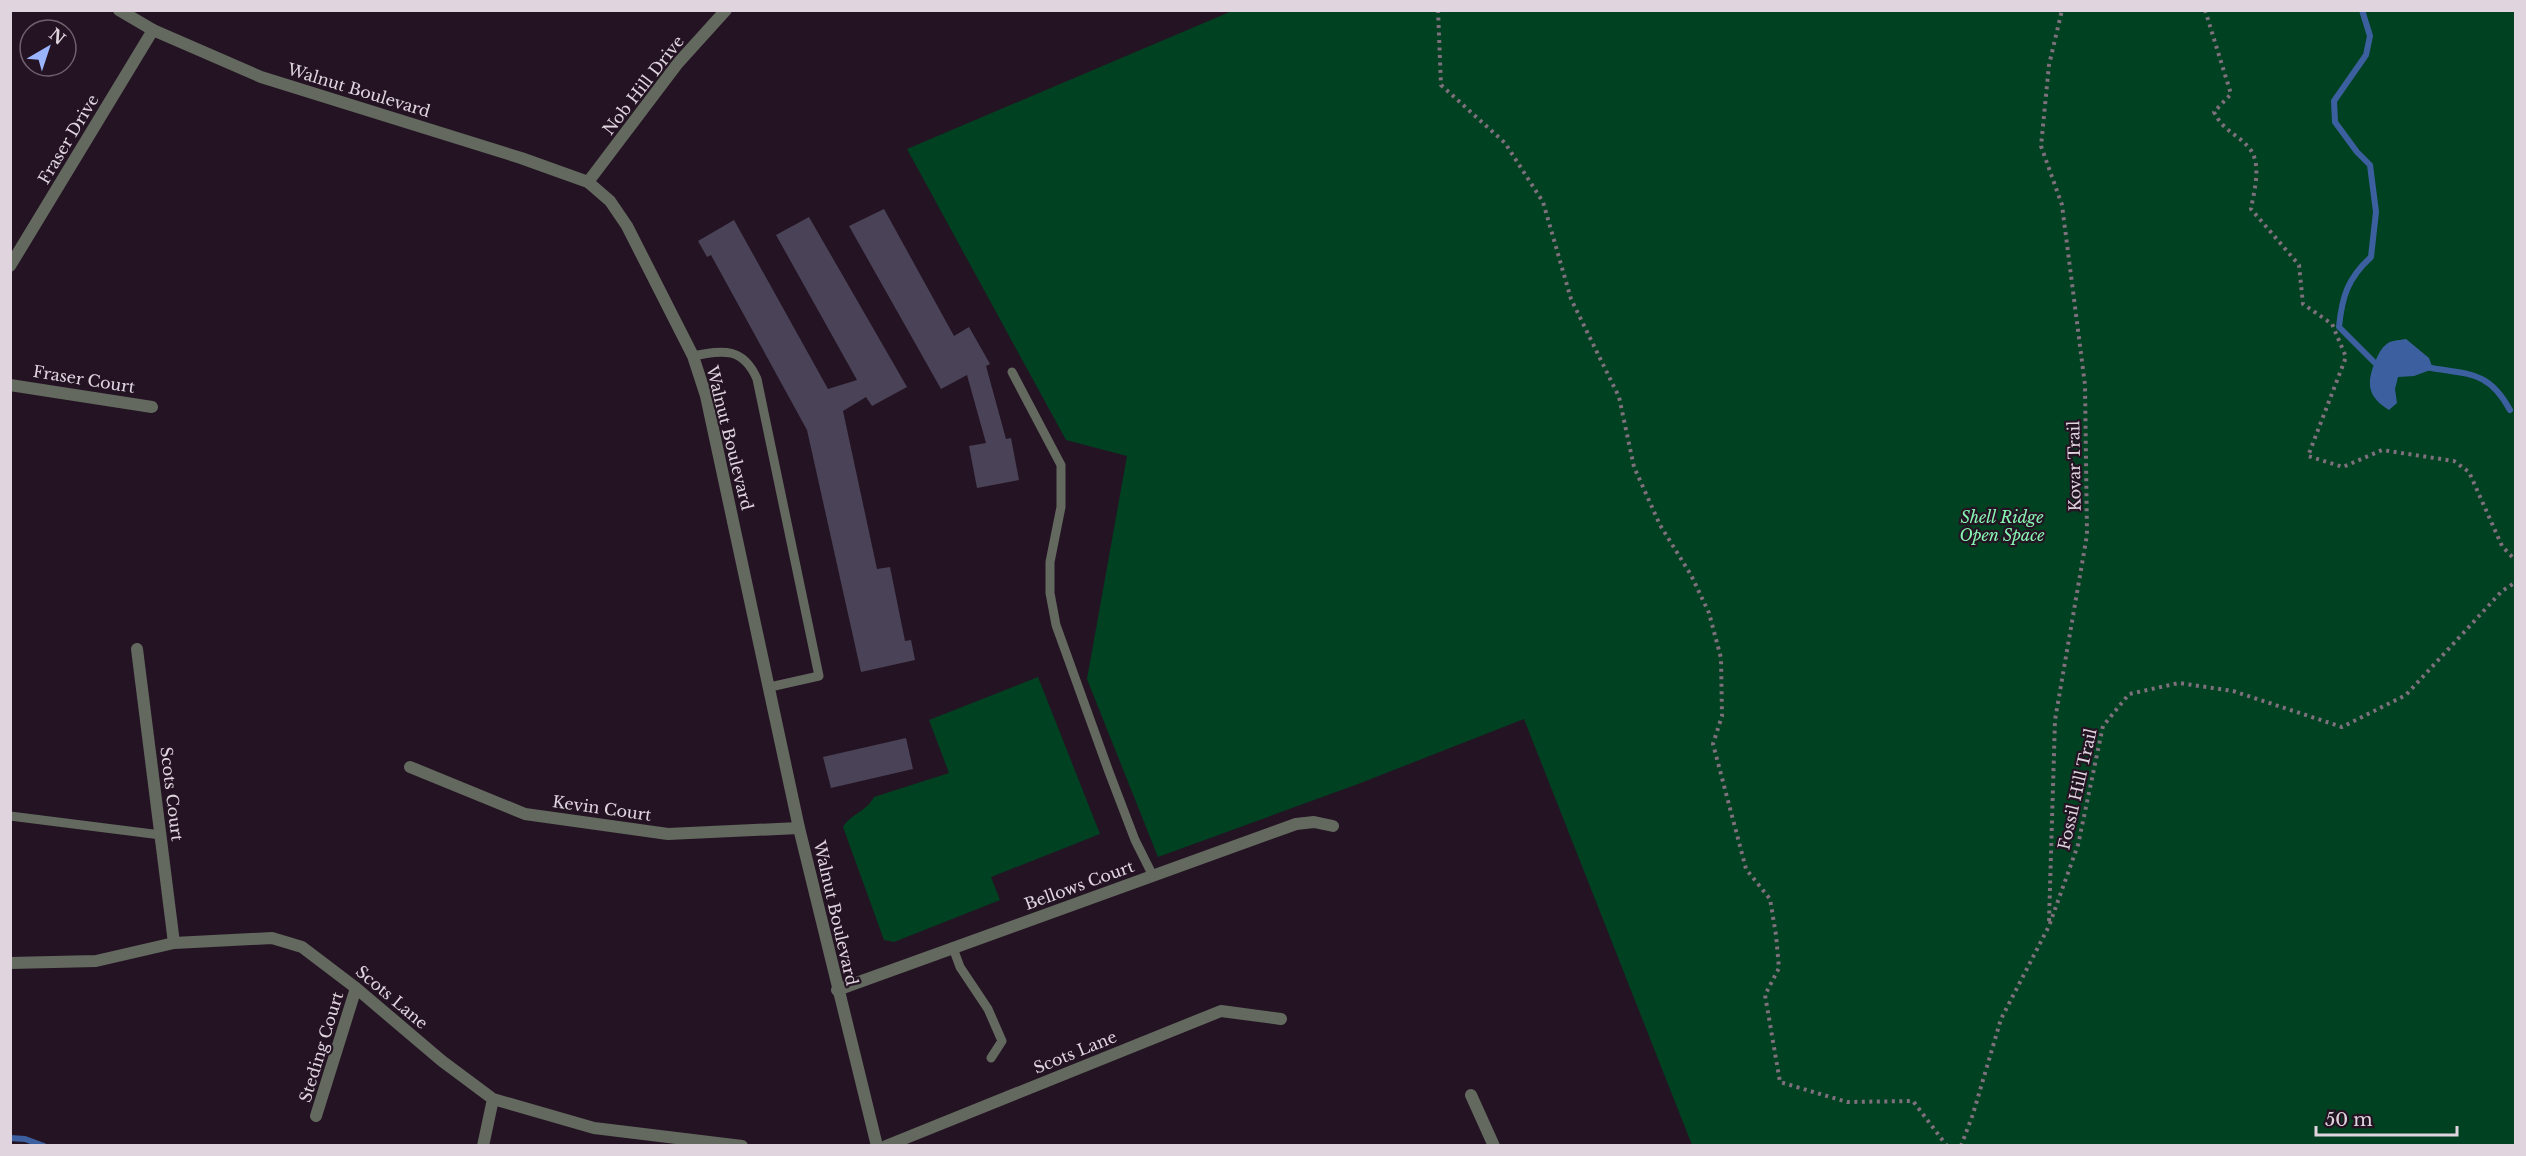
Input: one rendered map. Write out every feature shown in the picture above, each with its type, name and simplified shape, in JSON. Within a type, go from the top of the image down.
[{"type":"street","name":"Walnut Boulevard","points":[[119,10],[153,30],[261,77],[521,158],[588,182],[610,201],[627,226],[693,356],[706,396],[799,828],[877,1146]]},
{"type":"street","name":"Nob Hill Drive","points":[[588,182],[678,63],[726,10]]},
{"type":"street","name":"Fraser Drive","points":[[10,266],[153,30]]},
{"type":"street","name":"Fraser Court","points":[[10,385],[152,407]]},
{"type":"street","name":"Scots Court","points":[[138,649],[174,943]]},
{"type":"street","name":"Kevin Court","points":[[410,767],[525,814],[668,834],[799,828]]},
{"type":"street","name":"Bellows Court","points":[[837,990],[1296,824],[1314,822],[1333,826]]},
{"type":"street","name":"Scots Lane","points":[[10,963],[96,961],[174,943],[272,938],[302,947],[494,1099],[594,1128],[742,1146]]},
{"type":"street","name":"Steding Court","points":[[316,1116],[356,988]]},
{"type":"street","name":"Scots Lane","points":[[886,1146],[1221,1011],[1281,1019]]},
{"type":"street","points":[[1471,1095],[1494,1146]]},
{"type":"street","points":[[483,1146],[494,1099]]},
{"type":"lane","points":[[693,356],[720,351],[735,354],[750,364],[757,379],[819,676],[770,687]]},
{"type":"lane","points":[[1012,372],[1061,465],[1061,507],[1050,562],[1050,593],[1056,626],[1112,782],[1135,840],[1153,876]]},
{"type":"lane","points":[[10,816],[161,835]]},
{"type":"lane","points":[[953,948],[960,967],[988,1009],[1002,1041],[991,1058]]},
{"type":"path","points":[[1438,10],[1442,85],[1505,143],[1543,202],[1571,299],[1619,397],[1634,467],[1660,525],[1692,575],[1709,613],[1721,658],[1722,716],[1713,744],[1746,869],[1770,899],[1776,935],[1779,968],[1765,995],[1780,1082],[1847,1102],[1913,1101],[1932,1123],[1947,1146]]},
{"type":"path","name":"Kovar Trail","points":[[2049,926],[2055,720],[2087,535],[2085,385],[2062,205],[2041,146],[2049,65],[2061,10]]},
{"type":"path","points":[[2205,10],[2231,94],[2214,112],[2219,124],[2251,150],[2257,174],[2251,209],[2299,265],[2303,304],[2332,324],[2346,357],[2308,456],[2343,467],[2382,450],[2454,461],[2469,472],[2502,546],[2516,561]]},
{"type":"path","name":"Fossil Hill Trail","points":[[1961,1146],[1973,1114],[2001,1019],[2049,926],[2078,845],[2103,726],[2128,694],[2179,683],[2233,691],[2342,727],[2406,695],[2502,591],[2516,582]]},
{"type":"green space","name":"Shell Ridge Open Space","points":[[1232,11],[2515,11],[2515,1145],[1692,1145],[1524,719],[1358,784],[1158,857],[1087,679],[1127,456],[1066,440],[907,149]]},
{"type":"green space","points":[[1038,677],[1100,834],[991,877],[1000,900],[894,942],[884,940],[843,827],[874,797],[949,773],[929,720]]},
{"type":"water","points":[[2406,339],[2429,358],[2433,369],[2414,376],[2398,377],[2395,389],[2397,403],[2389,410],[2373,395],[2370,377],[2383,347],[2390,342]]},
{"type":"building","points":[[884,209],[954,336],[969,327],[990,364],[986,366],[1006,439],[1011,438],[1019,480],[977,488],[969,446],[986,443],[967,375],[941,389],[849,226]]},
{"type":"building","points":[[809,217],[907,387],[872,406],[866,397],[843,411],[877,569],[890,567],[905,641],[911,640],[915,660],[861,672],[807,430],[711,255],[707,257],[698,241],[734,220],[828,389],[857,380],[776,235]]},
{"type":"building","points":[[906,738],[913,769],[831,788],[823,757]]},
{"type":"waterway","points":[[2362,10],[2370,36],[2366,55],[2334,101],[2335,122],[2357,152],[2370,165],[2376,212],[2371,257],[2357,272],[2348,288],[2344,297],[2339,327],[2375,363],[2383,363]]},
{"type":"waterway","points":[[2426,367],[2465,373],[2485,380],[2502,397],[2510,410]]},
{"type":"waterway","points":[[10,1138],[25,1139],[44,1146]]}]
